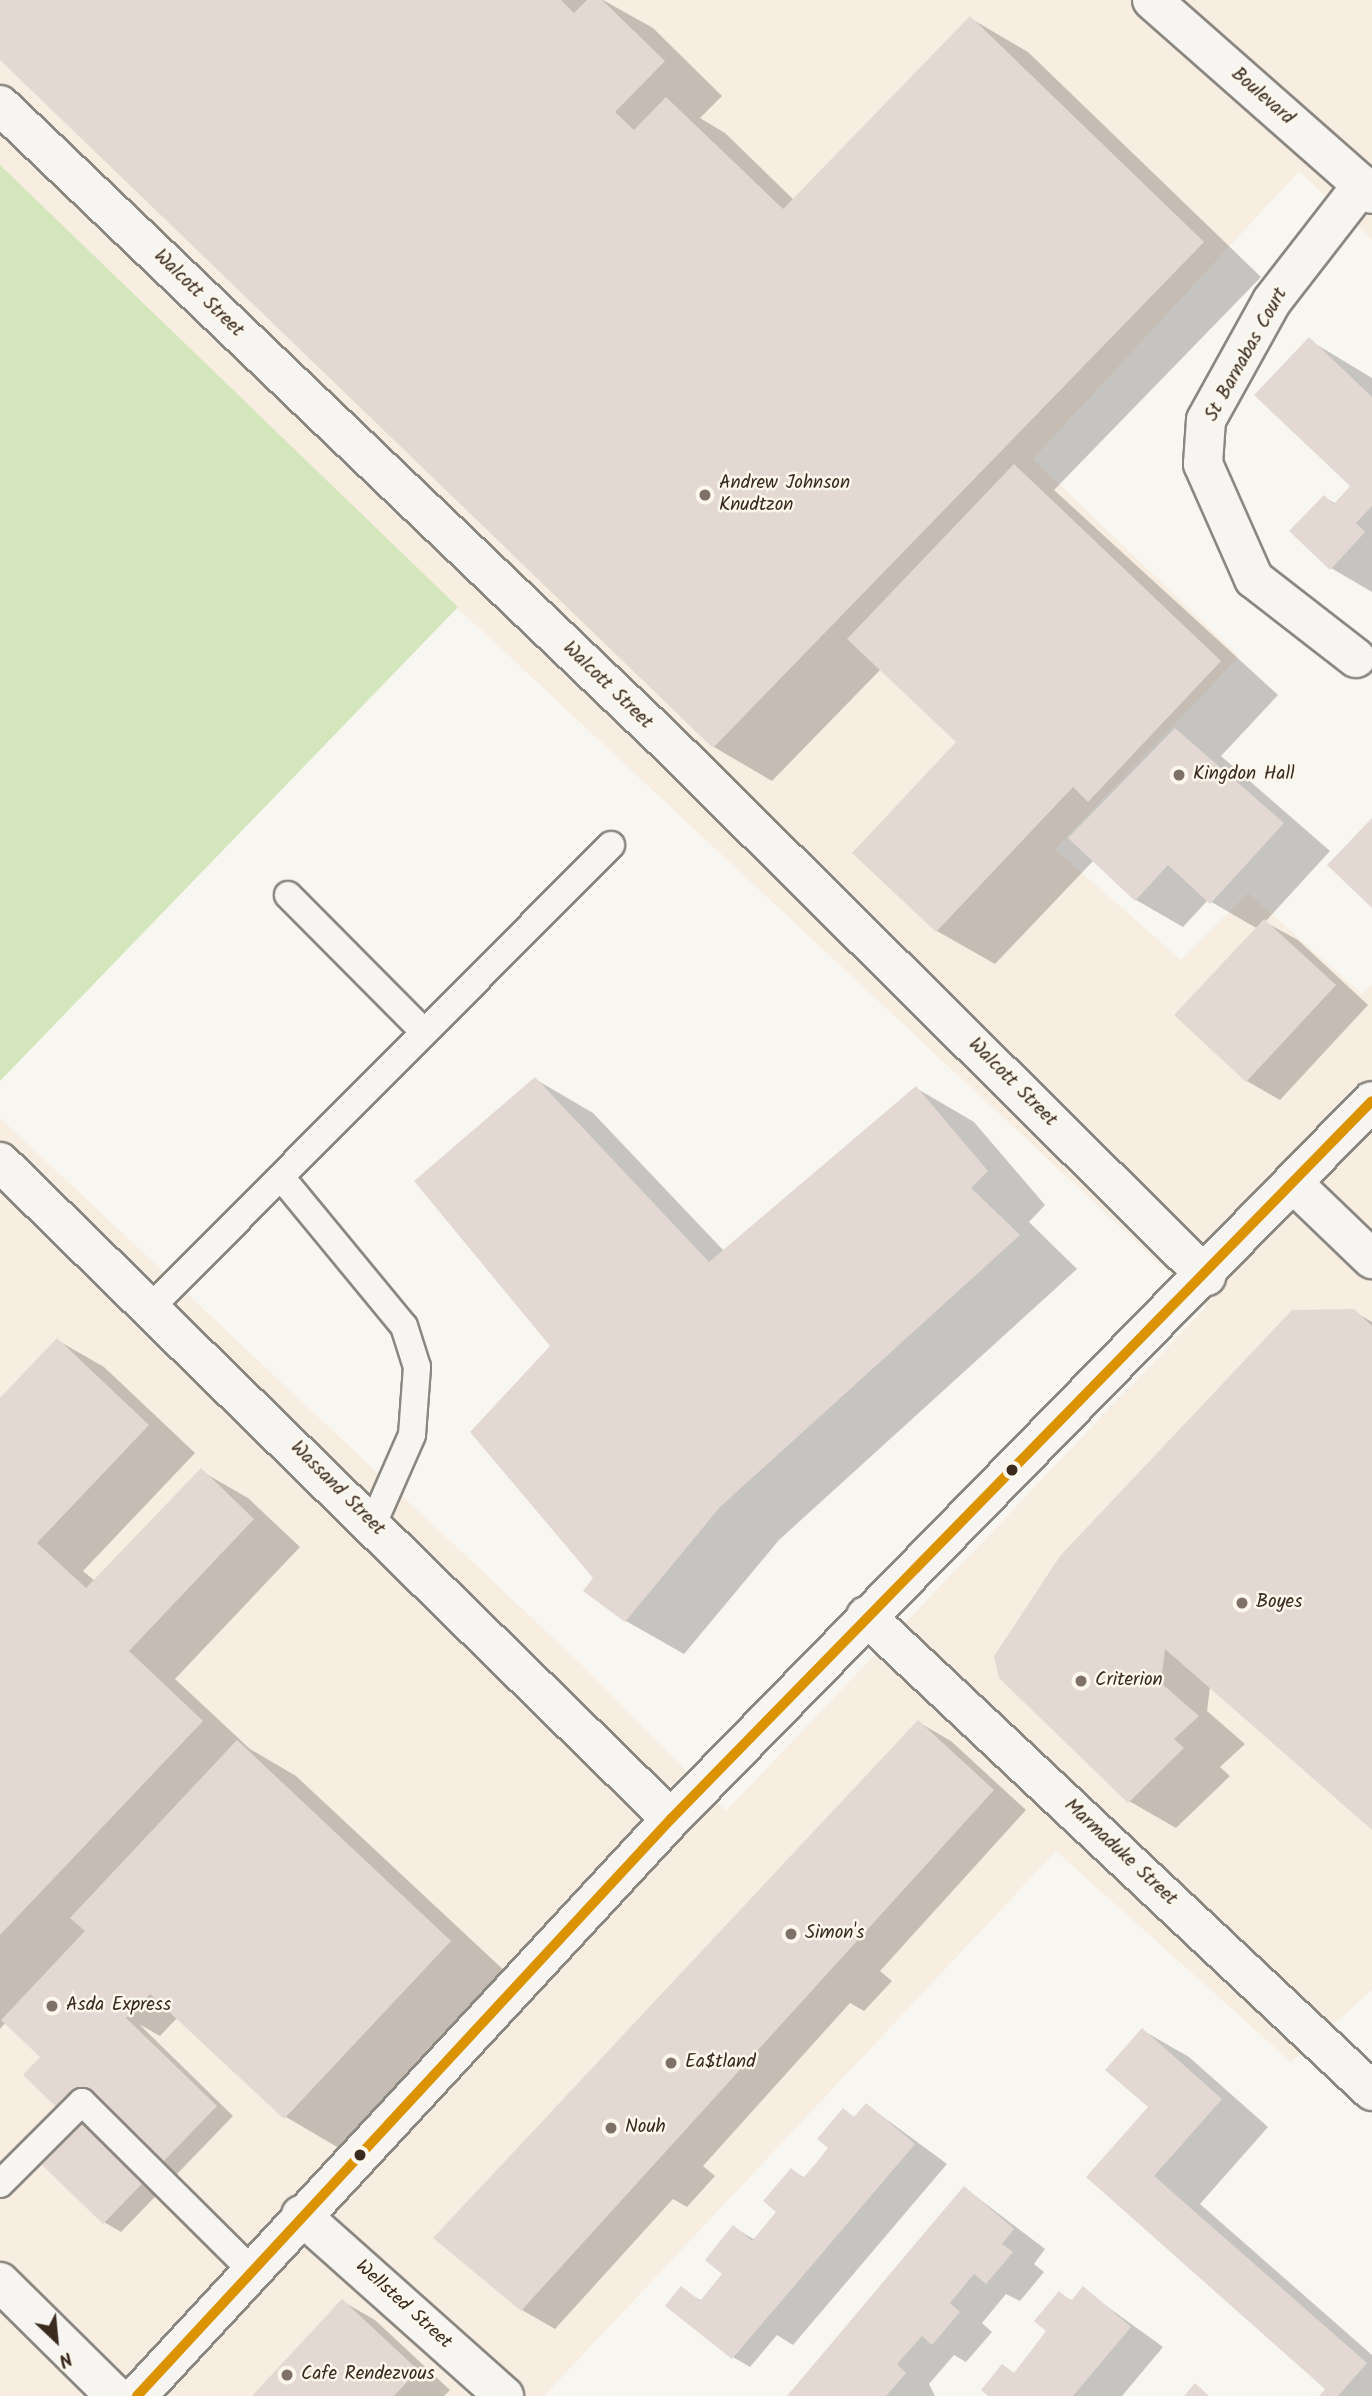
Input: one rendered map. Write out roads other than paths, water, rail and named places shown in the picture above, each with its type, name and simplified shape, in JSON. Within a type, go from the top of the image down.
[{"type":"street","name":"Boulevard","points":[[1152,0],[1367,189]]},
{"type":"street","name":"Walcott Street","points":[[0,105],[664,740],[1206,1276]]},
{"type":"street","name":"St Barnabas Court","points":[[1356,658],[1254,579],[1203,464],[1206,420],[1272,301],[1367,189]]},
{"type":"street","points":[[136,2396],[671,1819],[866,1616],[1295,1185],[1372,1101]]},
{"type":"street","name":"Wassand Street","points":[[0,1162],[373,1524],[671,1819]]},
{"type":"street","points":[[1295,1185],[1372,1259]]},
{"type":"street","name":"Marmaduke Street","points":[[866,1616],[1372,2091]]},
{"type":"street","name":"Wellsted Street","points":[[301,2215],[504,2396]]},
{"type":"street","points":[[0,2282],[115,2396]]},
{"type":"lane","points":[[151,1307],[611,845]]},
{"type":"lane","points":[[288,895],[424,1032]]},
{"type":"lane","points":[[281,1177],[404,1326],[417,1367],[412,1435],[373,1524]]},
{"type":"lane","points":[[0,2185],[82,2102],[251,2270]]},
{"type":"place","name":"Andrew Johnson Knudtzon","points":[[705,495]]},
{"type":"place","name":"Kingdon Hall","points":[[1179,775]]},
{"type":"place","name":"Boyes","points":[[1242,1603]]},
{"type":"place","name":"Criterion","points":[[1081,1681]]},
{"type":"place","name":"Simon's","points":[[791,1934]]},
{"type":"place","name":"Asda Express","points":[[52,2006]]},
{"type":"place","name":"Ea$tland","points":[[671,2063]]},
{"type":"place","name":"Nouh","points":[[611,2128]]},
{"type":"place","name":"Cafe Rendezvous","points":[[287,2375]]}]
